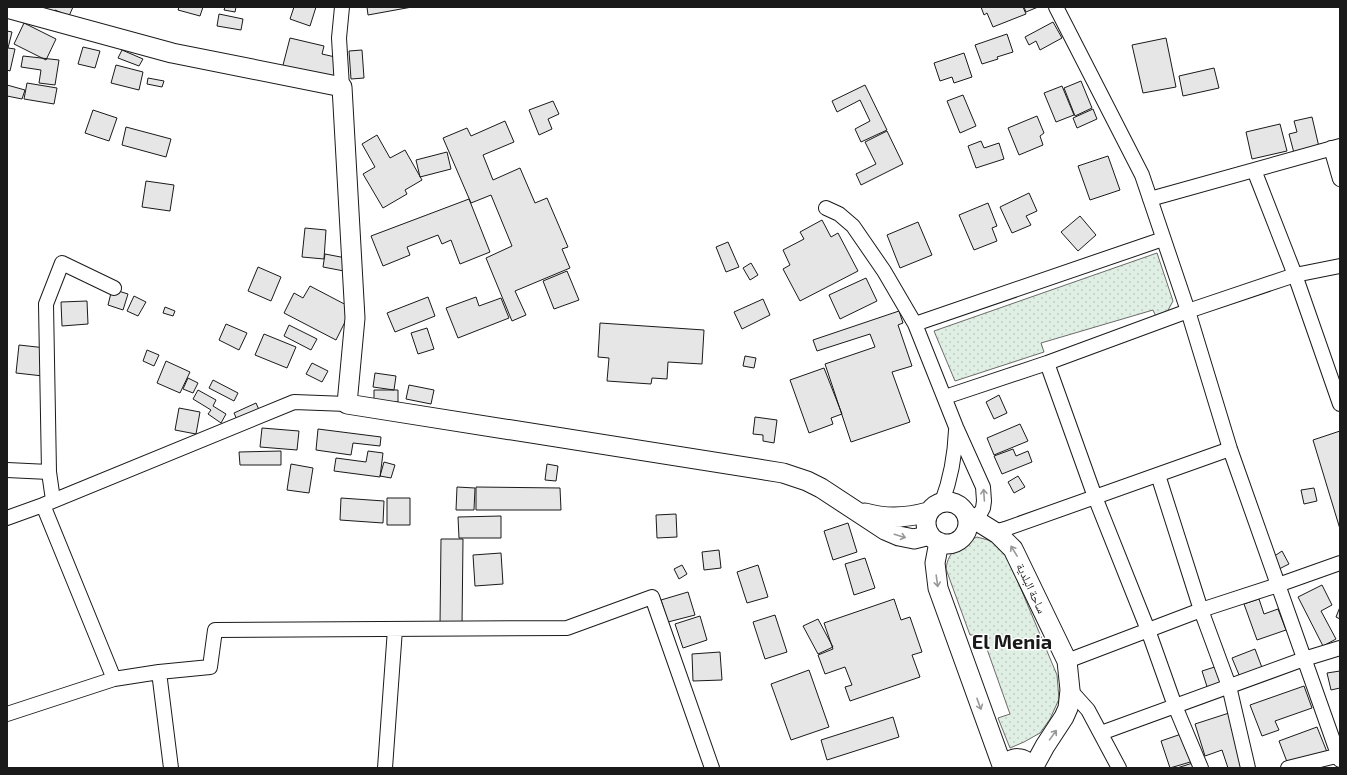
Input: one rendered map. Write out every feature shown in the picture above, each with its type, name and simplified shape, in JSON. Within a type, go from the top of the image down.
[{"type":"street","points":[[342,7],[339,38],[355,318],[348,404]]},
{"type":"street","points":[[1056,7],[1142,175],[1188,311],[1230,449],[1340,757],[1288,768]]},
{"type":"street","points":[[7,8],[172,53],[342,86]]},
{"type":"street","points":[[1150,199],[1336,147],[1340,179]]},
{"type":"street","points":[[1254,170],[1295,275],[1340,404]]},
{"type":"street","points":[[7,518],[48,503],[294,402],[348,404],[783,473],[807,481],[821,488],[885,530],[899,536],[914,539],[934,539],[946,544],[953,543],[964,535],[970,521],[983,508],[983,487],[956,427],[915,324],[884,271],[853,226],[839,214],[826,208]]},
{"type":"street","points":[[915,324],[1163,239]]},
{"type":"street","points":[[114,288],[62,263],[46,304],[49,472],[48,503],[114,679]]},
{"type":"street","points":[[945,397],[1047,363],[1188,311],[1295,275],[1340,266]]},
{"type":"street","points":[[1047,363],[1095,496],[1148,630],[1175,706],[1201,768]]},
{"type":"street","points":[[956,427],[954,459],[947,488],[926,519],[926,526],[934,539],[938,588],[1004,768]]},
{"type":"street","points":[[994,532],[1230,449]]},
{"type":"street","points":[[7,470],[49,472]]},
{"type":"street","points":[[1158,475],[1201,610],[1229,686],[1248,768]]},
{"type":"street","points":[[854,510],[880,516],[904,517],[950,502],[962,508],[970,521]]},
{"type":"street","name":"ساحة البلدية","points":[[970,521],[994,532],[1008,543],[1016,555],[1067,661],[1070,690],[1068,708],[1033,768]]},
{"type":"street","points":[[1067,661],[1201,610],[1340,563]]},
{"type":"street","points":[[7,714],[114,679],[159,672],[210,667],[215,630],[567,628],[652,597],[712,768]]},
{"type":"street","points":[[385,768],[395,629]]},
{"type":"street","points":[[1101,733],[1304,659],[1340,648]]},
{"type":"street","points":[[159,672],[171,768]]},
{"type":"street","points":[[1070,690],[1088,710],[1119,768]]},
{"type":"street","points":[[1004,768],[1009,761],[1018,758],[1027,761],[1033,768]]},
{"type":"green space","points":[[1157,253],[1173,301],[1167,312],[1157,319],[1153,310],[1041,343],[1044,352],[955,381],[934,331]]},
{"type":"green space","points":[[977,537],[1003,546],[1057,675],[1059,699],[1050,719],[1040,733],[1010,748],[998,718],[1010,714],[982,635],[970,635],[946,569],[947,562],[952,552],[966,542]]},
{"type":"building","points":[[31,7],[73,7],[69,16],[55,10],[52,17]]},
{"type":"building","points":[[179,7],[203,7],[200,16],[178,10]]},
{"type":"building","points":[[225,7],[236,7],[235,12],[224,10]]},
{"type":"building","points":[[294,7],[316,7],[310,26],[290,19]]},
{"type":"building","points":[[367,7],[412,7],[368,15]]},
{"type":"building","points":[[981,7],[1023,7],[1026,14],[993,27],[987,13],[984,15]]},
{"type":"building","points":[[1024,7],[1038,7],[1026,12]]},
{"type":"building","points":[[219,14],[243,19],[241,30],[217,26]]},
{"type":"building","points":[[1053,22],[1062,38],[1040,50],[1036,41],[1029,45],[1025,37]]},
{"type":"building","points":[[24,23],[56,39],[46,60],[14,44]]},
{"type":"building","points":[[7,31],[12,32],[8,48],[15,49],[10,71],[7,70]]},
{"type":"building","points":[[1007,34],[1013,52],[982,64],[975,45]]},
{"type":"building","points":[[290,38],[324,46],[322,54],[344,59],[338,83],[282,69]]},
{"type":"building","points":[[1166,38],[1176,87],[1143,93],[1132,45]]},
{"type":"building","points":[[83,47],[100,51],[95,68],[78,64]]},
{"type":"building","points":[[122,50],[143,59],[139,66],[118,58]]},
{"type":"building","points":[[362,50],[364,78],[351,79],[349,51]]},
{"type":"building","points":[[964,53],[972,77],[954,83],[952,77],[940,81],[934,63]]},
{"type":"building","points":[[23,56],[59,60],[55,85],[39,83],[41,70],[21,67]]},
{"type":"building","points":[[116,65],[143,72],[139,90],[111,83]]},
{"type":"building","points":[[1214,68],[1219,88],[1183,96],[1179,76]]},
{"type":"building","points":[[148,78],[164,81],[162,87],[147,84]]},
{"type":"building","points":[[1081,81],[1092,108],[1075,116],[1064,88]]},
{"type":"building","points":[[27,83],[57,88],[54,104],[24,99]]},
{"type":"building","points":[[7,85],[25,90],[22,99],[7,96]]},
{"type":"building","points":[[865,85],[887,130],[861,142],[855,129],[870,121],[860,100],[837,112],[832,101]]},
{"type":"building","points":[[1062,86],[1074,115],[1056,122],[1044,93]]},
{"type":"building","points":[[963,95],[976,126],[960,133],[947,101]]},
{"type":"building","points":[[553,101],[559,114],[548,119],[552,129],[539,135],[529,110]]},
{"type":"building","points":[[1093,109],[1097,119],[1077,128],[1073,118]]},
{"type":"building","points":[[93,110],[117,118],[109,141],[85,133]]},
{"type":"building","points":[[1037,116],[1044,133],[1040,136],[1043,145],[1019,155],[1008,128]]},
{"type":"building","points":[[1312,117],[1319,147],[1294,153],[1289,134],[1297,132],[1294,121]]},
{"type":"building","points":[[505,121],[514,142],[483,155],[493,180],[520,168],[535,203],[547,198],[568,247],[562,249],[570,268],[515,291],[526,315],[512,321],[486,258],[512,246],[491,195],[471,203],[443,138],[467,128],[471,136]]},
{"type":"building","points":[[1280,124],[1287,151],[1252,159],[1246,132]]},
{"type":"building","points":[[126,127],[171,139],[166,157],[122,145]]},
{"type":"building","points":[[887,131],[903,164],[861,185],[856,174],[876,164],[865,142]]},
{"type":"building","points":[[377,135],[390,158],[405,150],[422,180],[405,190],[407,194],[383,208],[363,174],[375,167],[362,144]]},
{"type":"building","points":[[981,141],[984,148],[999,143],[1004,159],[976,168],[968,146]]},
{"type":"building","points":[[447,152],[451,169],[420,177],[416,160]]},
{"type":"building","points":[[1108,156],[1120,190],[1090,200],[1078,166]]},
{"type":"building","points":[[146,181],[174,185],[170,211],[142,207]]},
{"type":"building","points":[[1029,193],[1037,211],[1026,216],[1031,225],[1012,233],[1000,207]]},
{"type":"building","points":[[469,199],[490,252],[460,264],[451,240],[442,244],[438,235],[407,247],[410,255],[383,266],[371,236]]},
{"type":"building","points":[[988,203],[997,226],[992,228],[997,241],[974,250],[959,215]]},
{"type":"building","points":[[1080,216],[1096,235],[1078,251],[1061,232]]},
{"type":"building","points":[[822,220],[831,237],[838,233],[858,271],[800,301],[783,269],[790,265],[783,250],[804,239],[800,232]]},
{"type":"building","points":[[918,222],[932,255],[900,268],[887,235]]},
{"type":"building","points":[[305,228],[326,230],[324,259],[302,257]]},
{"type":"building","points":[[728,242],[739,267],[726,272],[716,247]]},
{"type":"building","points":[[325,254],[346,258],[344,271],[323,267]]},
{"type":"building","points":[[751,263],[758,275],[750,280],[743,268]]},
{"type":"building","points":[[258,267],[281,277],[271,301],[248,291]]},
{"type":"building","points":[[567,271],[579,300],[554,309],[543,281]]},
{"type":"building","points":[[866,278],[877,301],[840,319],[829,295]]},
{"type":"building","points":[[310,286],[352,308],[336,340],[284,313],[294,293],[303,298]]},
{"type":"building","points":[[112,289],[128,294],[123,310],[108,305]]},
{"type":"building","points":[[134,296],[146,302],[138,316],[127,311]]},
{"type":"building","points":[[428,297],[435,316],[395,332],[387,313]]},
{"type":"building","points":[[476,297],[479,306],[501,298],[509,318],[458,338],[446,308]]},
{"type":"building","points":[[763,299],[770,315],[742,329],[734,312]]},
{"type":"building","points":[[87,301],[88,324],[62,326],[61,302]]},
{"type":"building","points":[[165,307],[175,311],[173,316],[163,313]]},
{"type":"building","points":[[899,311],[903,323],[898,325],[912,366],[892,372],[910,422],[851,442],[825,364],[875,347],[870,334],[817,351],[813,340]]},
{"type":"building","points":[[600,323],[704,330],[702,364],[668,362],[667,379],[652,378],[651,384],[607,381],[609,358],[598,357]]},
{"type":"building","points":[[226,324],[247,333],[239,350],[219,340]]},
{"type":"building","points":[[289,325],[317,339],[311,350],[284,336]]},
{"type":"building","points":[[427,328],[434,349],[418,354],[411,333]]},
{"type":"building","points":[[264,334],[296,347],[287,368],[255,355]]},
{"type":"building","points":[[19,345],[46,348],[43,376],[16,373]]},
{"type":"building","points":[[147,350],[159,355],[154,366],[143,361]]},
{"type":"building","points":[[745,356],[756,358],[754,368],[743,366]]},
{"type":"building","points":[[166,361],[190,372],[180,393],[157,383]]},
{"type":"building","points":[[312,363],[328,371],[322,382],[306,374]]},
{"type":"building","points":[[824,368],[842,414],[831,418],[833,424],[809,433],[790,380]]},
{"type":"building","points":[[375,373],[396,376],[394,390],[373,387]]},
{"type":"building","points":[[188,378],[198,383],[193,393],[183,389]]},
{"type":"building","points":[[213,380],[238,393],[234,401],[209,388]]},
{"type":"building","points":[[409,385],[434,390],[431,404],[406,399]]},
{"type":"building","points":[[198,390],[216,400],[213,406],[226,414],[221,423],[208,414],[211,410],[193,399]]},
{"type":"building","points":[[374,390],[398,390],[398,402],[374,401]]},
{"type":"building","points":[[999,395],[1007,413],[994,419],[986,402]]},
{"type":"building","points":[[256,403],[260,412],[238,422],[234,413]]},
{"type":"building","points":[[179,408],[200,412],[196,434],[175,430]]},
{"type":"building","points":[[755,417],[777,420],[774,443],[763,441],[763,435],[753,434]]},
{"type":"building","points":[[1020,424],[1028,441],[994,455],[987,438]]},
{"type":"building","points":[[262,428],[299,431],[297,450],[260,447]]},
{"type":"building","points":[[318,429],[381,437],[380,446],[353,443],[351,455],[316,450]]},
{"type":"building","points":[[1340,431],[1340,529],[1313,440]]},
{"type":"building","points":[[1013,449],[1016,456],[1028,451],[1032,462],[1002,474],[994,456]]},
{"type":"building","points":[[281,451],[281,465],[240,465],[239,452]]},
{"type":"building","points":[[368,451],[383,453],[380,477],[334,471],[336,458],[366,462]]},
{"type":"building","points":[[384,462],[395,465],[391,478],[380,476]]},
{"type":"building","points":[[291,464],[313,468],[309,493],[287,490]]},
{"type":"building","points":[[547,464],[558,466],[556,481],[545,480]]},
{"type":"building","points":[[1018,476],[1025,487],[1014,493],[1008,482]]},
{"type":"building","points":[[457,487],[475,488],[474,510],[456,510]]},
{"type":"building","points":[[476,487],[560,488],[561,510],[476,510]]},
{"type":"building","points":[[1314,488],[1317,501],[1304,504],[1301,490]]},
{"type":"building","points":[[341,498],[384,501],[383,523],[340,520]]},
{"type":"building","points":[[387,498],[410,498],[410,525],[387,525]]},
{"type":"building","points":[[676,514],[677,537],[657,538],[656,515]]},
{"type":"building","points":[[501,516],[501,538],[459,538],[458,517]]},
{"type":"building","points":[[848,523],[857,552],[833,560],[824,531]]},
{"type":"building","points":[[441,539],[463,539],[462,626],[440,625]]},
{"type":"building","points":[[719,550],[721,568],[704,570],[702,552]]},
{"type":"building","points":[[1282,551],[1289,564],[1279,569],[1273,557]]},
{"type":"building","points":[[501,553],[503,584],[475,586],[473,555]]},
{"type":"building","points":[[865,558],[875,588],[854,595],[845,564]]},
{"type":"building","points":[[682,565],[687,574],[679,579],[674,569]]},
{"type":"building","points":[[758,565],[768,597],[747,603],[737,572]]},
{"type":"building","points":[[1322,585],[1332,605],[1321,611],[1336,639],[1323,646],[1298,597]]},
{"type":"building","points":[[688,592],[695,615],[668,622],[661,600]]},
{"type":"building","points":[[894,599],[901,620],[910,617],[922,652],[912,655],[920,677],[850,701],[845,687],[852,685],[845,667],[825,674],[818,655],[833,649],[824,623]]},
{"type":"building","points":[[1259,599],[1264,614],[1278,609],[1286,630],[1257,640],[1244,604]]},
{"type":"building","points":[[1340,607],[1340,619],[1336,617]]},
{"type":"building","points":[[775,615],[787,652],[765,659],[753,622]]},
{"type":"building","points":[[700,616],[707,640],[683,648],[675,624]]},
{"type":"building","points":[[818,619],[833,647],[818,654],[803,626]]},
{"type":"building","points":[[1255,649],[1264,673],[1242,682],[1232,658]]},
{"type":"building","points":[[720,652],[722,680],[693,681],[692,654]]},
{"type":"building","points":[[1221,665],[1230,694],[1211,699],[1202,671]]},
{"type":"building","points":[[809,670],[829,727],[791,740],[771,684]]},
{"type":"building","points":[[1340,671],[1340,688],[1331,690],[1327,673]]},
{"type":"building","points":[[1304,686],[1312,708],[1275,721],[1279,730],[1262,736],[1250,705]]},
{"type":"building","points":[[1229,713],[1247,768],[1228,768],[1222,750],[1205,756],[1195,724]]},
{"type":"building","points":[[893,717],[899,737],[827,760],[821,740]]},
{"type":"building","points":[[1317,727],[1327,752],[1289,767],[1279,741]]},
{"type":"building","points":[[1187,732],[1197,760],[1170,768],[1161,741]]},
{"type":"building","points":[[1199,761],[1201,768],[1177,768]]},
{"type":"district","name":"El Menia","points":[[1012,641]]}]
